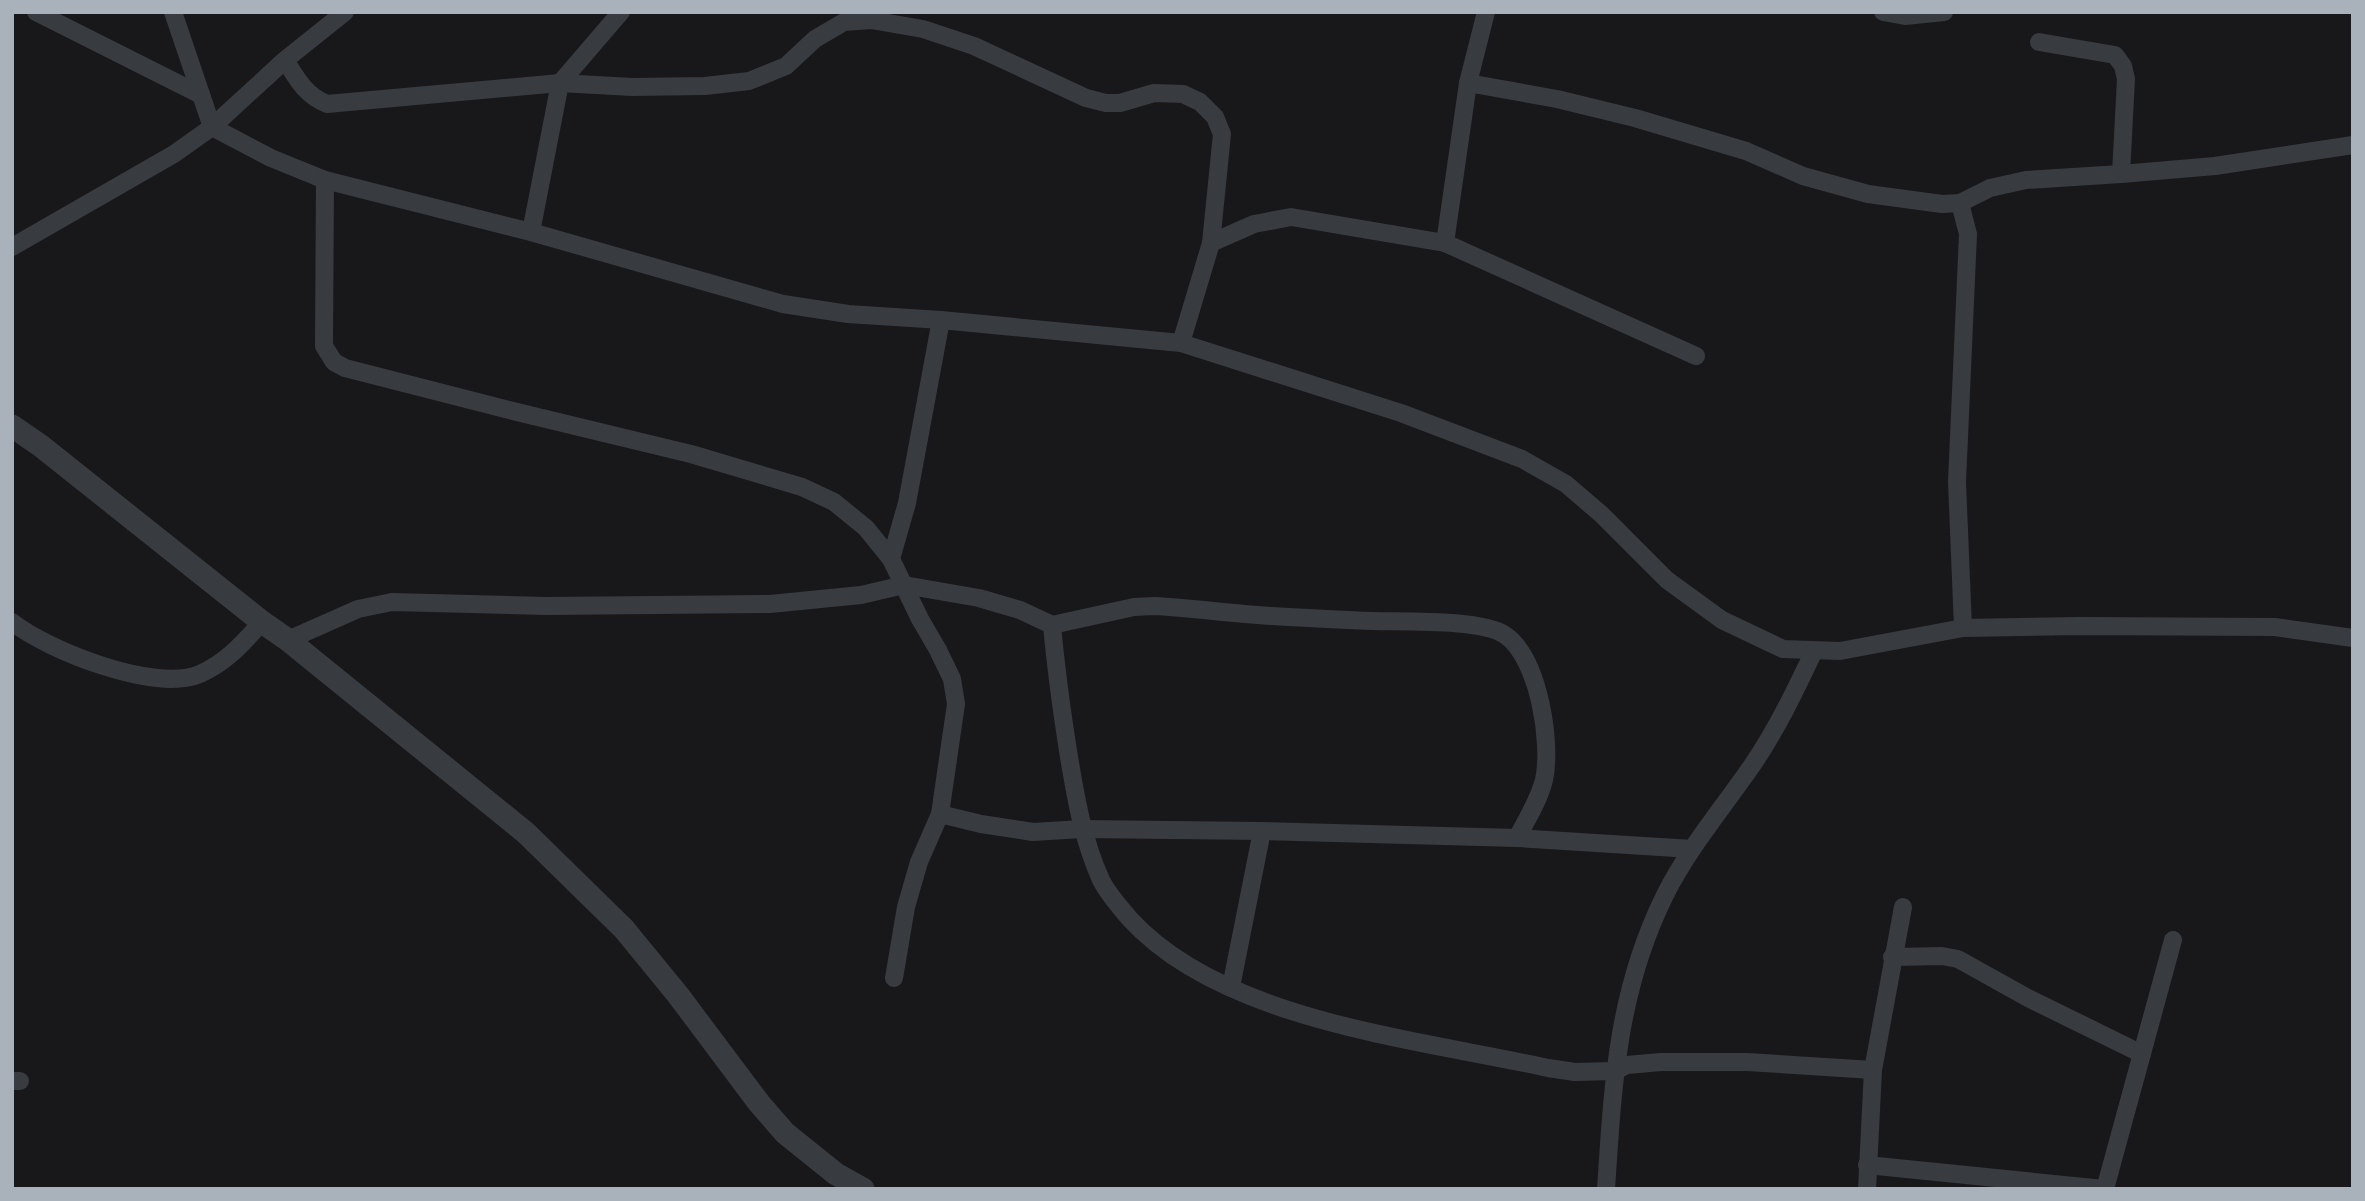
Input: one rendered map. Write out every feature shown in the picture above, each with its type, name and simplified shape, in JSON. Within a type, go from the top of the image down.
[{"type":"street","points":[[36,12],[201,95]]},
{"type":"street","points":[[173,12],[212,127],[271,158],[325,180],[531,232],[783,304],[848,314],[1181,343],[1401,413],[1522,459],[1566,484],[1601,514],[1667,580],[1722,620],[1783,649],[1840,651],[1962,628],[2274,627],[2353,638]]},
{"type":"street","points":[[12,247],[174,154],[212,127],[285,60],[345,12]]},
{"type":"street","points":[[531,232],[560,83],[621,12]]},
{"type":"street","points":[[1445,243],[1468,83],[1486,12]]},
{"type":"street","points":[[1883,12],[1905,16],[1944,12]]},
{"type":"street","points":[[285,60],[306,92],[327,104],[560,83],[632,87],[705,86],[749,81],[786,66],[816,39],[844,22],[871,20],[923,29],[974,46],[1086,98],[1106,103],[1120,103],[1154,93],[1183,94],[1200,102],[1215,117],[1222,134],[1211,243],[1181,343]]},
{"type":"street","points":[[2039,42],[2115,55],[2123,66],[2126,79],[2121,174]]},
{"type":"street","points":[[1468,83],[1635,117],[1746,151],[1803,176],[1868,194],[1942,204],[1960,203],[1990,188],[2026,180],[2215,166],[2353,145]]},
{"type":"street","points":[[325,180],[324,346],[334,362],[345,368],[503,409],[691,454],[802,487],[834,502],[866,528],[891,559],[952,679],[956,704],[940,814],[919,862],[906,907],[894,978]]},
{"type":"street","points":[[1960,203],[1968,234],[1957,482],[1962,628]]},
{"type":"street","points":[[1211,243],[1254,224],[1291,216],[1445,243],[1696,356]]},
{"type":"street","points":[[891,559],[906,503],[941,320]]},
{"type":"street","points":[[12,426],[288,640],[526,833],[624,929],[785,1133],[836,1174],[863,1189]]},
{"type":"street","points":[[288,640],[358,609],[392,602],[546,606],[770,604],[861,595],[904,585],[979,598],[1020,610],[1052,625],[1134,607],[1155,606],[1309,619],[1445,623],[1482,627],[1505,635],[1522,654],[1535,679],[1543,716],[1547,747],[1544,779],[1535,805],[1517,838]]},
{"type":"street","points":[[12,622],[29,635],[90,661],[125,672],[176,680],[198,675],[219,664],[237,650],[262,622]]},
{"type":"street","points":[[1052,625],[1056,673],[1082,829],[1102,881],[1116,903],[1149,940],[1198,970],[1280,1007],[1336,1025],[1548,1068],[1575,1072],[1614,1071],[1627,1065],[1661,1062],[1747,1062],[1872,1070]]},
{"type":"street","points":[[1606,1189],[1614,1071],[1630,986],[1642,949],[1666,894],[1692,849],[1753,764],[1790,701],[1814,651]]},
{"type":"street","points":[[940,814],[981,824],[1034,832],[1082,829],[1262,831],[1517,838],[1692,849]]},
{"type":"street","points":[[1231,987],[1262,831]]},
{"type":"street","points":[[1867,1189],[1872,1070],[1903,907]]},
{"type":"street","points":[[1867,1165],[2104,1189],[2173,940]]},
{"type":"street","points":[[1892,957],[1942,956],[1958,959],[2028,998],[2142,1054]]}]
